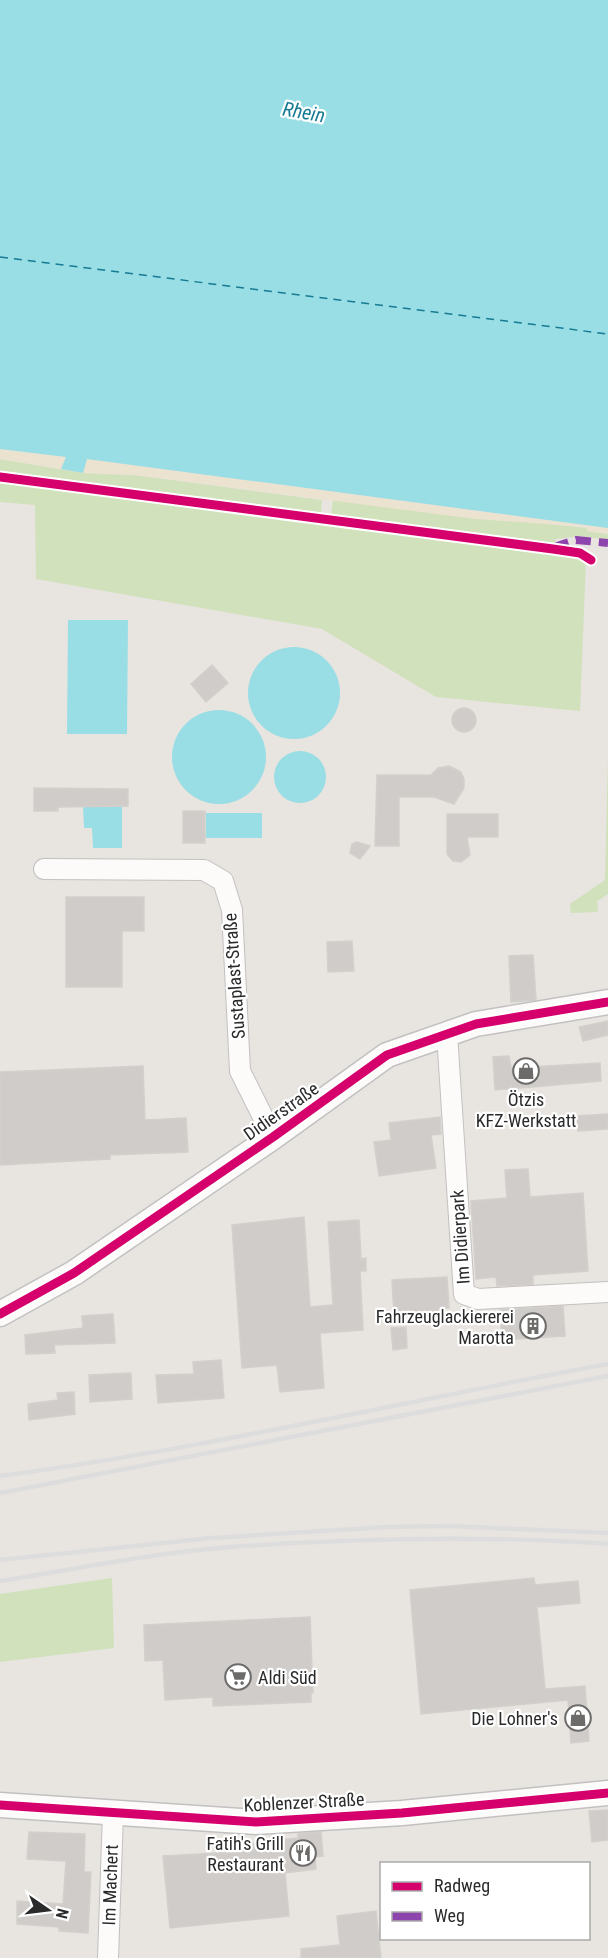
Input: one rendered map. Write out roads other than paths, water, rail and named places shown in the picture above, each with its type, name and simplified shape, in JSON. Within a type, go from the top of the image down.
[{"type":"street","name":"Sustaplast-Straße","points":[[44,870],[204,870],[223,881],[232,910],[240,1071],[273,1137]]},
{"type":"street","name":"Didierstraße","points":[[0,1314],[74,1273],[273,1137],[387,1055],[476,1024],[608,1002]]},
{"type":"street","name":"Im Didierpark","points":[[447,1034],[464,1294],[478,1299],[608,1292]]},
{"type":"street","name":"Koblenzer Straße","points":[[0,1805],[242,1822],[402,1813],[608,1793]]},
{"type":"street","name":"Im Machert","points":[[108,1958],[113,1812]]},
{"type":"water","name":"Rhein","points":[[0,0],[608,0],[608,528],[87,459],[83,473],[61,469],[66,457],[0,449]]},
{"type":"water","points":[[68,620],[128,620],[127,734],[67,734]]},
{"type":"water","points":[[294,647],[311,651],[326,661],[336,676],[340,693],[336,710],[326,725],[311,735],[294,739],[277,735],[262,725],[252,710],[248,693],[252,676],[262,661],[277,651]]},
{"type":"water","points":[[219,710],[237,714],[252,724],[262,739],[266,757],[262,775],[252,790],[237,800],[219,804],[201,800],[186,790],[176,775],[172,757],[176,739],[186,724],[201,714]]},
{"type":"water","points":[[295,751],[305,751],[315,755],[322,762],[326,777],[322,792],[315,799],[305,803],[295,803],[285,799],[278,792],[274,782],[274,772],[278,762],[285,755]]},
{"type":"water","points":[[83,806],[122,806],[122,848],[93,848],[92,828],[84,828]]},
{"type":"water","points":[[206,813],[262,813],[262,838],[206,838]]},
{"type":"railway","points":[[0,1476],[153,1452],[608,1364]]},
{"type":"railway","points":[[0,1493],[608,1376]]},
{"type":"railway","points":[[0,1560],[211,1538],[386,1527],[449,1526],[608,1533]]},
{"type":"railway","points":[[0,1581],[172,1553],[277,1544],[466,1539],[608,1544]]},
{"type":"place","name":"Ötzis KFZ-Werkstatt","points":[[526,1071]]},
{"type":"place","name":"Fahrzeuglackiererei Marotta","points":[[533,1326]]},
{"type":"place","name":"Aldi Süd","points":[[238,1677]]},
{"type":"place","name":"Die Lohner's","points":[[578,1718]]},
{"type":"place","name":"Fatih's Grill Restaurant","points":[[303,1853]]}]
